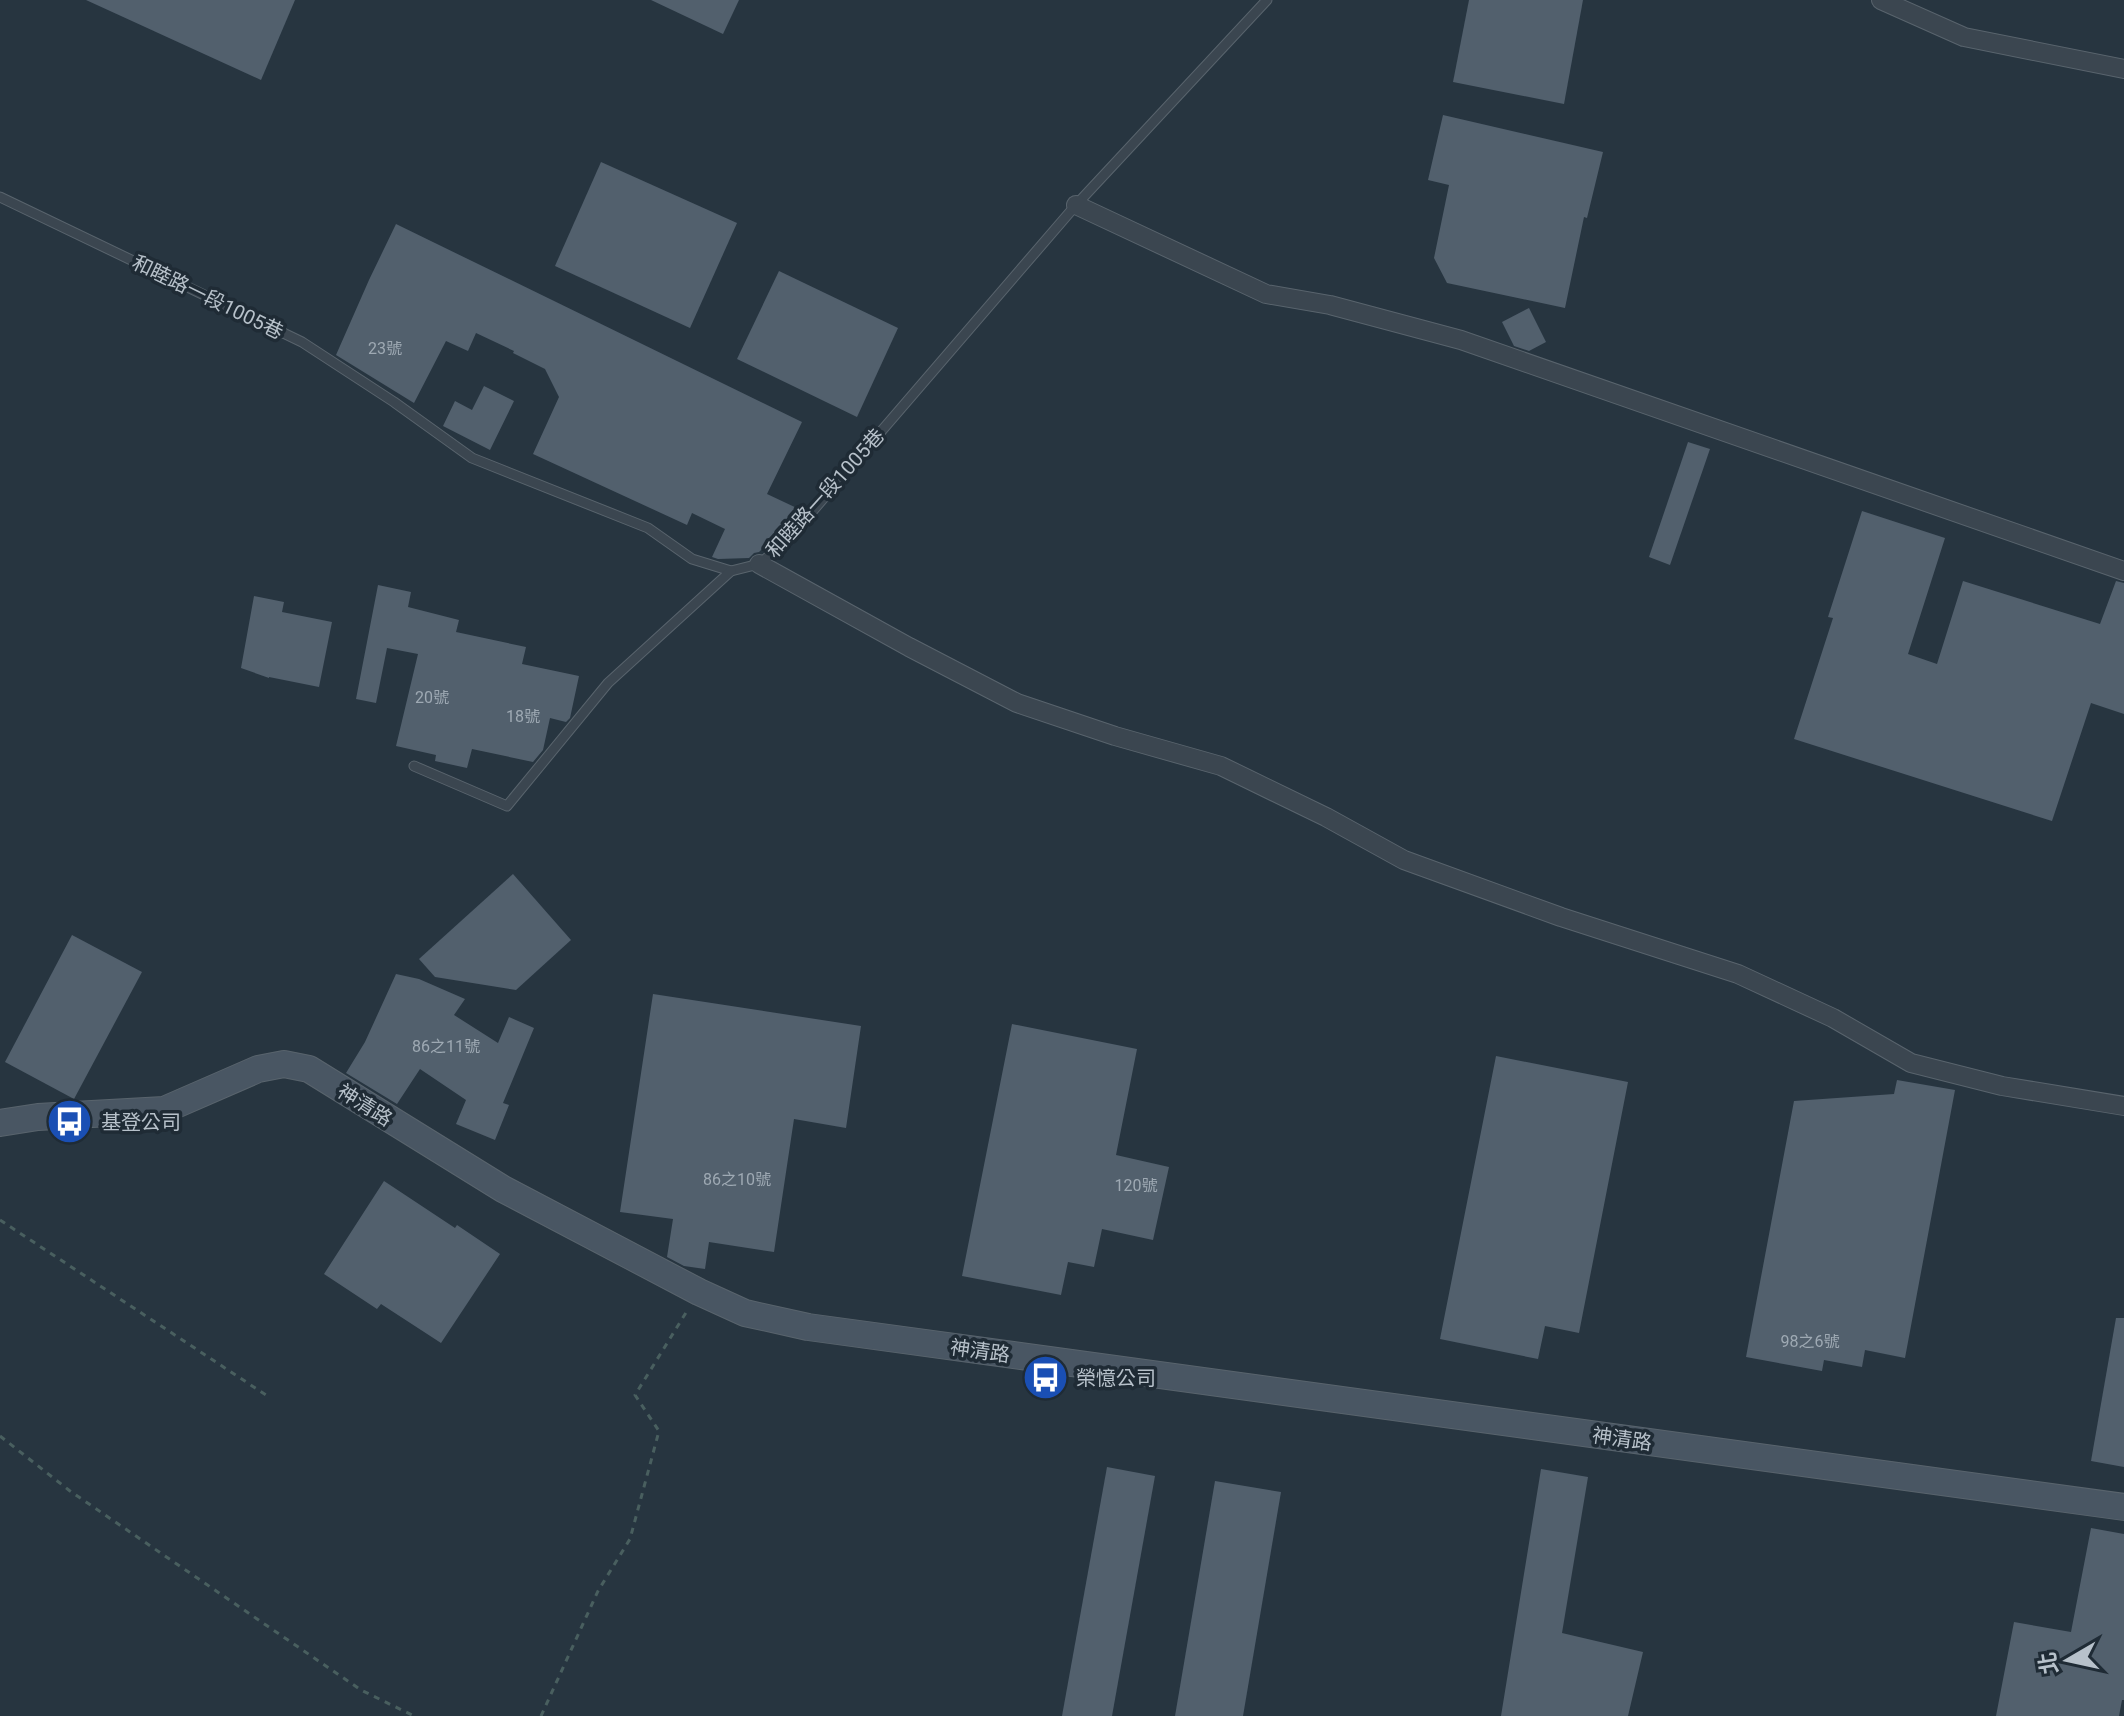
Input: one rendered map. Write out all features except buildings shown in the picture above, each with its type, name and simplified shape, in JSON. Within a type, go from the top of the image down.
[{"type":"street","points":[[1881,0],[1964,37],[2124,69]]},
{"type":"street","points":[[1076,205],[1266,294],[1330,305],[1461,340],[2124,571]]},
{"type":"street","points":[[759,564],[1017,703],[1115,736],[1221,766],[1326,817],[1404,860],[1561,917],[1738,974],[1833,1018],[1911,1063],[2002,1086],[2124,1106]]},
{"type":"street","name":"神清路","points":[[0,1123],[38,1117],[164,1110],[258,1069],[284,1064],[309,1069],[503,1189],[745,1313],[808,1327],[2124,1507]]},
{"type":"lane","name":"和睦路一段1005巷","points":[[0,197],[302,342],[472,458],[648,528],[692,559],[731,571],[759,564],[785,543],[1076,205],[1267,0]]},
{"type":"lane","points":[[414,766],[507,806],[608,683],[731,571]]},
{"type":"path","points":[[0,1220],[266,1395]]},
{"type":"path","points":[[541,1716],[598,1591],[630,1539],[659,1431],[635,1395],[699,1292]]},
{"type":"path","points":[[0,1436],[70,1491],[361,1690],[414,1716]]},
{"type":"place","name":"基登公司","points":[[70,1122]]},
{"type":"place","name":"榮憶公司","points":[[1045,1378]]}]
